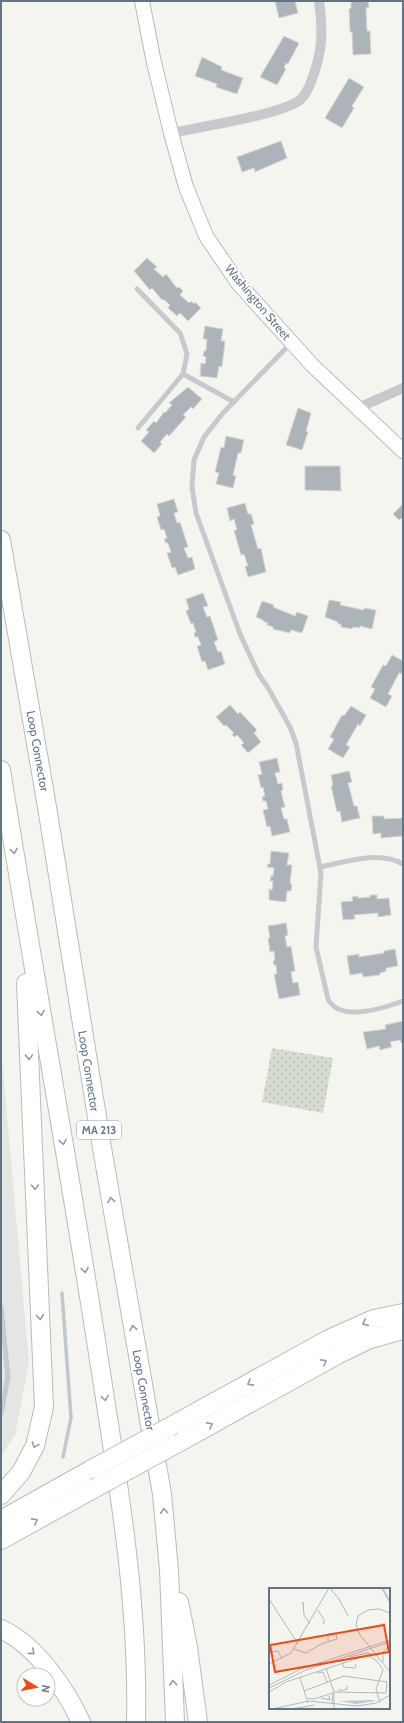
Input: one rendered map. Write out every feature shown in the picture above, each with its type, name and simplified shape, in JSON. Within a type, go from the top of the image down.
[{"type":"highway","name":"Loop Connector","points":[[1,540],[48,814],[102,1148],[162,1494],[166,1540],[175,1722]]},
{"type":"highway","name":"MA 213","points":[[1,770],[87,1278],[122,1505],[132,1594],[136,1722]]},
{"type":"highway","points":[[1,1495],[20,1472],[35,1446],[44,1407],[23,906]]},
{"type":"highway","points":[[1,1520],[328,1340],[374,1319],[403,1313]]},
{"type":"highway","points":[[1,1540],[337,1355],[370,1339],[403,1330]]},
{"type":"highway","points":[[166,1540],[188,1647],[198,1722]]},
{"type":"highway","points":[[1,1629],[35,1654],[60,1684],[81,1722]]},
{"type":"street","name":"Washington Street","points":[[142,1],[153,58],[171,134],[186,187],[206,236],[238,283],[312,365],[403,451]]},
{"type":"street","points":[[171,134],[267,112],[301,99],[310,85],[321,52],[322,34],[319,1]]},
{"type":"street","points":[[358,408],[403,388]]},
{"type":"lane","points":[[137,289],[180,333],[187,354],[183,374],[138,428]]},
{"type":"lane","points":[[292,343],[212,426],[198,448],[192,474],[193,502],[240,634],[259,675],[267,686],[290,727],[296,743],[320,867],[322,889],[318,916],[316,947],[325,989],[331,1006],[343,1011],[355,1012],[403,1001]]},
{"type":"lane","points":[[183,374],[234,402]]},
{"type":"lane","points":[[320,867],[368,858],[397,860],[403,864]]},
{"type":"lane","points":[[1,1307],[8,1377],[1,1413]]},
{"type":"shaded area","points":[[1,1047],[29,1363],[15,1435],[1,1456]]},
{"type":"shaded area","points":[[272,1048],[333,1058],[323,1113],[262,1102]]},
{"type":"building","points":[[275,1],[295,1],[298,13],[279,18]]},
{"type":"building","points":[[351,1],[368,1],[369,7],[366,8],[367,31],[370,31],[371,54],[353,55],[349,9],[351,8]]},
{"type":"building","points":[[284,36],[299,43],[288,64],[286,63],[284,68],[286,69],[277,85],[260,77]]},
{"type":"building","points":[[202,57],[222,67],[221,70],[243,78],[237,94],[216,87],[217,84],[195,76]]},
{"type":"building","points":[[349,78],[364,87],[352,106],[354,108],[342,128],[325,118]]},
{"type":"building","points":[[281,141],[287,158],[255,172],[254,168],[242,172],[237,157]]},
{"type":"building","points":[[147,258],[157,267],[154,269],[163,277],[166,274],[177,288],[179,287],[183,291],[180,295],[189,303],[191,301],[194,304],[195,302],[201,308],[188,321],[180,313],[177,316],[168,308],[170,305],[163,299],[162,300],[152,288],[150,290],[134,271]]},
{"type":"building","points":[[205,326],[223,329],[221,341],[225,341],[222,367],[219,366],[217,378],[200,376],[201,363],[205,364],[206,357],[203,356],[204,351],[206,351],[207,339],[203,339]]},
{"type":"building","points":[[188,387],[202,399],[193,409],[191,407],[183,415],[186,417],[169,436],[167,434],[160,442],[162,444],[154,453],[141,441],[149,432],[146,430],[154,421],[156,423],[164,412],[165,413],[172,405],[169,403]]},
{"type":"building","points":[[298,408],[311,413],[306,431],[308,432],[302,450],[286,445]]},
{"type":"building","points":[[226,436],[244,440],[241,453],[238,453],[233,475],[236,476],[233,488],[216,484],[219,473],[215,472],[221,447],[224,448]]},
{"type":"building","points":[[305,466],[340,466],[341,491],[305,490]]},
{"type":"building","points":[[174,499],[178,512],[174,513],[177,523],[180,522],[188,547],[184,548],[188,558],[192,557],[195,569],[178,575],[175,567],[172,568],[167,553],[171,552],[168,543],[166,543],[164,539],[167,538],[164,529],[161,530],[157,517],[160,516],[157,504]]},
{"type":"building","points":[[245,503],[248,514],[251,514],[254,524],[251,525],[258,549],[261,548],[266,572],[248,577],[245,566],[248,566],[244,554],[241,555],[234,530],[237,530],[234,519],[230,521],[227,508]]},
{"type":"building","points":[[403,504],[403,517],[399,520],[393,514]]},
{"type":"building","points":[[203,593],[208,606],[203,607],[207,617],[210,616],[218,640],[214,642],[218,652],[221,651],[225,664],[208,670],[205,661],[202,662],[197,646],[201,645],[198,637],[195,637],[194,633],[196,632],[193,623],[191,624],[186,611],[189,609],[186,599]]},
{"type":"building","points":[[329,600],[341,602],[340,605],[364,610],[364,608],[376,610],[372,629],[360,626],[360,628],[353,627],[352,629],[341,627],[341,624],[338,624],[338,622],[325,617]]},
{"type":"building","points":[[262,601],[274,605],[273,607],[295,616],[297,612],[308,616],[302,633],[291,630],[290,633],[273,629],[273,627],[267,625],[268,623],[256,617]]},
{"type":"building","points":[[392,655],[403,661],[403,670],[401,674],[399,673],[388,694],[392,696],[386,707],[370,698],[375,689],[371,687],[383,665],[386,666]]},
{"type":"building","points":[[230,705],[238,714],[240,712],[257,730],[254,733],[261,742],[248,753],[241,745],[244,743],[237,735],[235,737],[232,735],[234,733],[226,725],[224,726],[216,717]]},
{"type":"building","points":[[351,706],[366,715],[360,726],[358,724],[346,745],[350,747],[343,758],[328,749],[334,739],[330,737],[342,715],[344,716]]},
{"type":"building","points":[[277,758],[280,772],[275,773],[278,784],[282,783],[283,790],[281,791],[285,807],[281,808],[284,819],[287,819],[290,832],[272,836],[270,826],[267,827],[263,810],[268,809],[266,801],[263,801],[262,797],[265,796],[263,787],[261,788],[258,775],[262,774],[259,762]]},
{"type":"building","points":[[349,771],[352,782],[348,783],[354,806],[357,806],[360,818],[342,822],[340,811],[337,812],[331,786],[333,786],[331,775]]},
{"type":"building","points":[[372,816],[384,816],[384,819],[403,818],[403,836],[381,838],[381,833],[373,834]]},
{"type":"building","points":[[271,851],[289,853],[287,865],[292,865],[290,884],[292,884],[291,891],[287,891],[286,902],[269,900],[269,889],[272,890],[273,881],[270,881],[271,876],[273,876],[274,868],[267,867],[268,864],[270,864]]},
{"type":"building","points":[[370,895],[377,895],[377,899],[389,898],[391,915],[378,917],[378,913],[354,915],[355,919],[343,920],[341,902],[353,901],[352,897],[370,897]]},
{"type":"building","points":[[286,923],[288,935],[285,936],[287,947],[291,946],[295,971],[291,972],[293,983],[298,982],[300,995],[279,999],[274,974],[277,974],[276,965],[274,965],[273,961],[275,960],[274,951],[270,952],[268,926]]},
{"type":"building","points":[[395,949],[398,966],[386,968],[386,971],[380,973],[380,975],[363,977],[362,973],[350,975],[347,956],[359,954],[359,957],[384,953],[384,951]]},
{"type":"building","points":[[403,1021],[403,1042],[401,1043],[400,1040],[390,1042],[392,1047],[380,1050],[379,1046],[367,1049],[363,1032],[386,1029],[385,1025]]},
{"type":"waterway","points":[[62,1293],[71,1418],[63,1457]]}]
